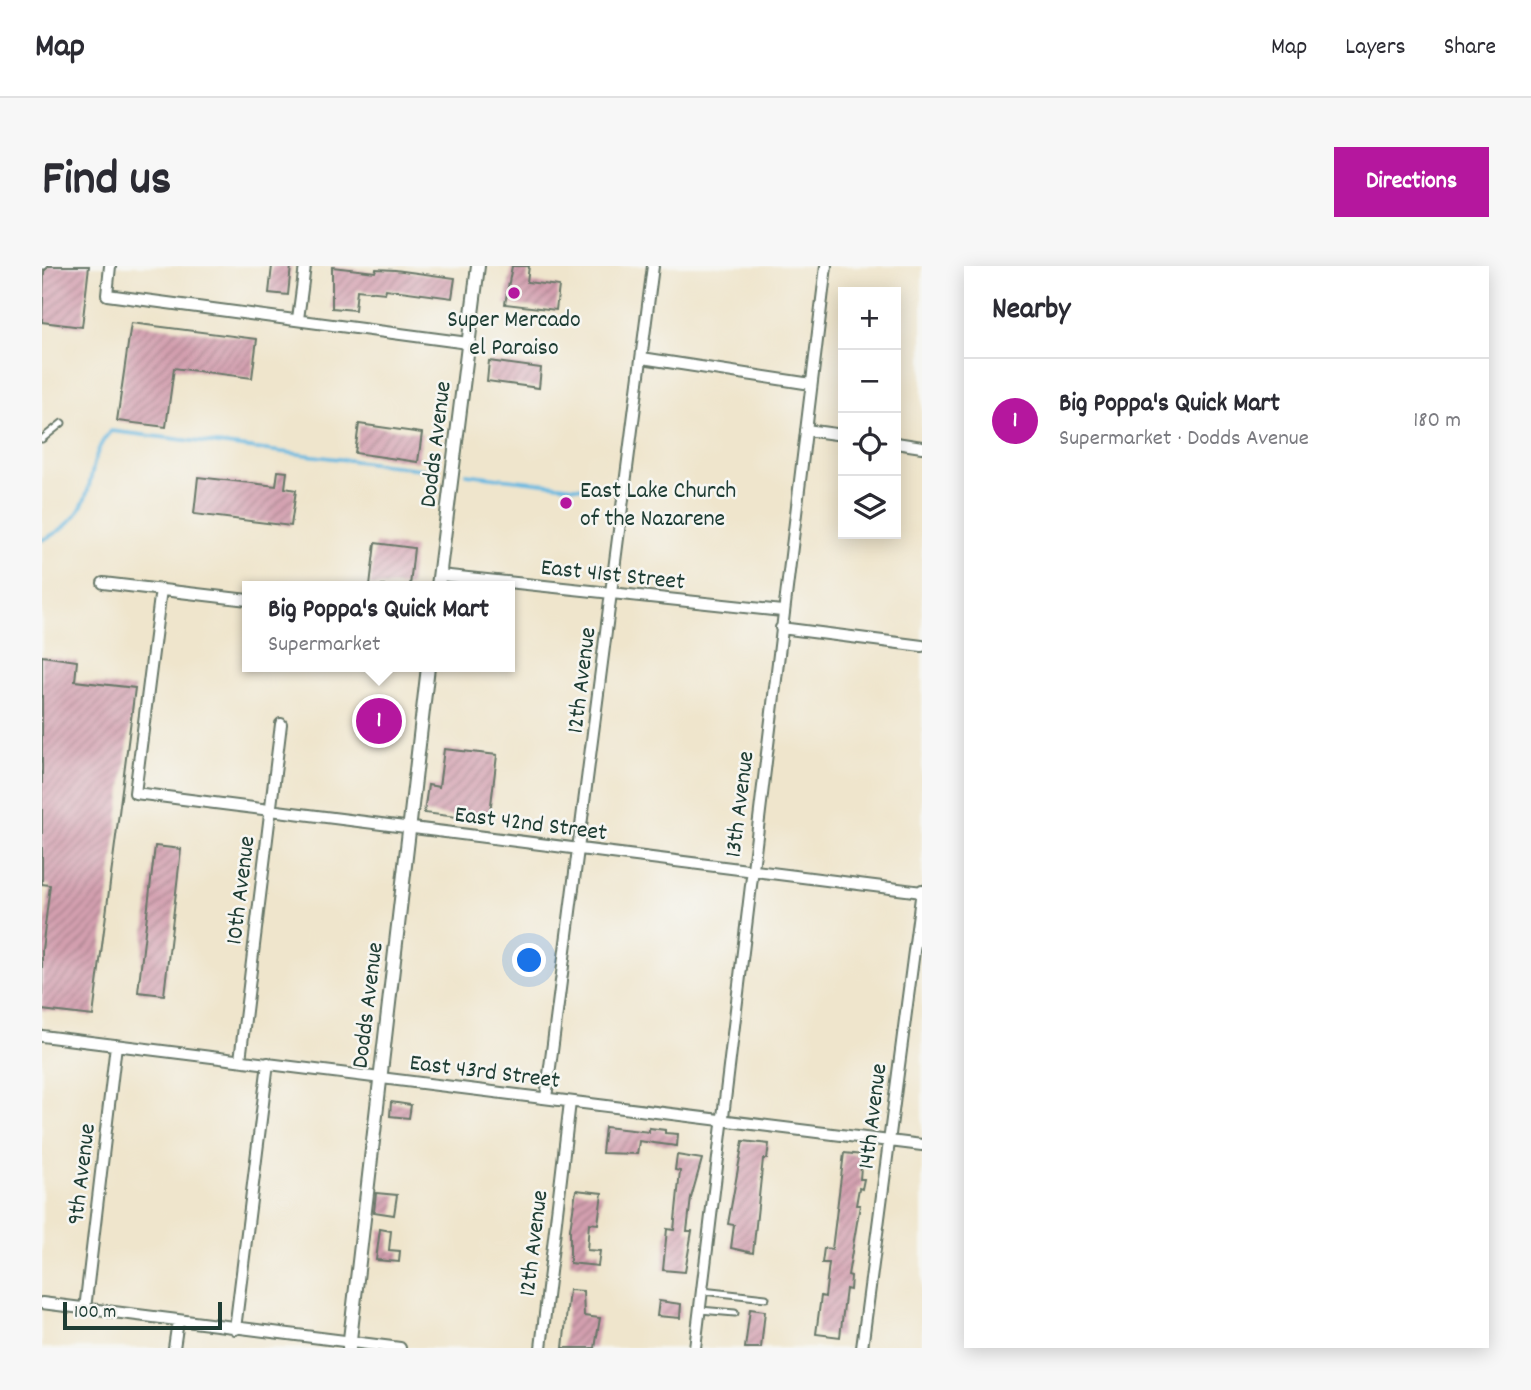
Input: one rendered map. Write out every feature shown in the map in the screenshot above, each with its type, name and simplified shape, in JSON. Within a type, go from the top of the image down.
[{"type":"street","points":[[110,266],[107,295],[468,343]]},
{"type":"street","points":[[298,319],[305,266]]},
{"type":"street","name":"12th Avenue","points":[[546,1098],[653,266]]},
{"type":"street","name":"13th Avenue","points":[[695,1348],[782,611],[826,266]]},
{"type":"street","name":"Dodds Avenue","points":[[439,581],[475,267]]},
{"type":"street","points":[[642,358],[811,384]]},
{"type":"street","points":[[806,430],[838,434]]},
{"type":"street","points":[[901,444],[922,447]]},
{"type":"street","points":[[103,583],[242,599]]},
{"type":"street","name":"East 41st Street","points":[[515,587],[782,611]]},
{"type":"street","name":"East 42nd Street","points":[[161,589],[135,793],[922,891]]},
{"type":"street","points":[[781,628],[922,646]]},
{"type":"street","name":"Dodds Avenue","points":[[349,1345],[427,672]]},
{"type":"street","name":"10th Avenue","points":[[240,1060],[281,724]]},
{"type":"street","name":"14th Avenue","points":[[862,1348],[922,891]]},
{"type":"street","name":"East 43rd Street","points":[[42,1036],[922,1145]]},
{"type":"street","name":"9th Avenue","points":[[85,1309],[116,1045]]},
{"type":"street","points":[[235,1329],[268,1063]]},
{"type":"street","name":"12th Avenue","points":[[541,1348],[570,1102]]},
{"type":"street","points":[[42,1303],[349,1345],[400,1348]]},
{"type":"street","points":[[174,1348],[178,1321]]},
{"type":"lane","points":[[42,439],[62,422]]},
{"type":"lane","points":[[702,1291],[766,1298]]},
{"type":"lane","points":[[700,1310],[735,1313]]},
{"type":"building","points":[[49,266],[89,266],[82,327],[42,322],[44,271]]},
{"type":"building","points":[[272,266],[291,266],[288,295],[269,293]]},
{"type":"building","points":[[512,266],[529,266],[527,282],[559,286],[556,310],[505,304]]},
{"type":"building","points":[[332,267],[375,272],[376,269],[395,270],[455,278],[452,298],[386,289],[385,293],[357,290],[355,310],[332,308]]},
{"type":"building","points":[[131,323],[257,339],[252,378],[174,368],[166,427],[117,421]]},
{"type":"building","points":[[489,361],[541,368],[539,388],[487,381]]},
{"type":"building","points":[[359,424],[422,433],[418,462],[355,453]]},
{"type":"building","points":[[278,471],[287,472],[285,488],[296,490],[291,526],[194,514],[198,477],[276,486]]},
{"type":"building","points":[[375,543],[414,548],[411,581],[371,581]]},
{"type":"building","points":[[42,656],[77,661],[75,681],[135,688],[93,1016],[42,1010],[42,950],[50,885],[42,884]]},
{"type":"building","points":[[363,709],[397,714],[395,733],[360,728]]},
{"type":"building","points":[[444,749],[497,755],[489,821],[424,813],[428,785],[439,787]]},
{"type":"building","points":[[155,846],[181,849],[164,995],[138,992]]},
{"type":"building","points":[[391,1102],[411,1105],[409,1118],[390,1116]]},
{"type":"building","points":[[605,1127],[649,1132],[649,1128],[665,1130],[665,1133],[678,1134],[677,1146],[639,1141],[637,1154],[602,1153]]},
{"type":"building","points":[[743,1141],[769,1144],[767,1159],[763,1159],[753,1253],[731,1248],[734,1225],[728,1224]]},
{"type":"building","points":[[844,1153],[862,1155],[860,1179],[864,1179],[862,1189],[859,1188],[856,1205],[860,1205],[848,1275],[851,1276],[850,1290],[846,1289],[840,1337],[816,1334],[821,1296],[825,1297],[829,1263],[822,1263],[824,1248],[832,1249]]},
{"type":"building","points":[[677,1155],[702,1159],[691,1198],[687,1231],[692,1231],[685,1272],[663,1270],[667,1229],[674,1230],[680,1171],[675,1170]]},
{"type":"building","points":[[576,1190],[602,1193],[598,1224],[589,1223],[587,1250],[600,1251],[598,1266],[570,1263],[570,1229]]},
{"type":"building","points":[[376,1193],[397,1195],[394,1215],[374,1212]]},
{"type":"building","points":[[380,1229],[391,1231],[389,1250],[400,1251],[399,1262],[376,1260]]},
{"type":"building","points":[[569,1290],[583,1291],[584,1316],[600,1318],[595,1348],[563,1348]]},
{"type":"building","points":[[659,1301],[681,1304],[680,1318],[657,1316]]},
{"type":"building","points":[[750,1309],[765,1311],[761,1348],[745,1348]]},
{"type":"waterway","points":[[42,540],[63,528],[76,515],[89,487],[101,444],[111,431],[437,471]]},
{"type":"waterway","points":[[466,474],[610,491]]},
{"type":"place","name":"Super Mercado el Paraiso","points":[[514,293]]},
{"type":"place","name":"East Lake Church of the Nazarene","points":[[566,503]]},
{"type":"place","name":"Big Poppa's Quick Mart","points":[[379,721]]}]
